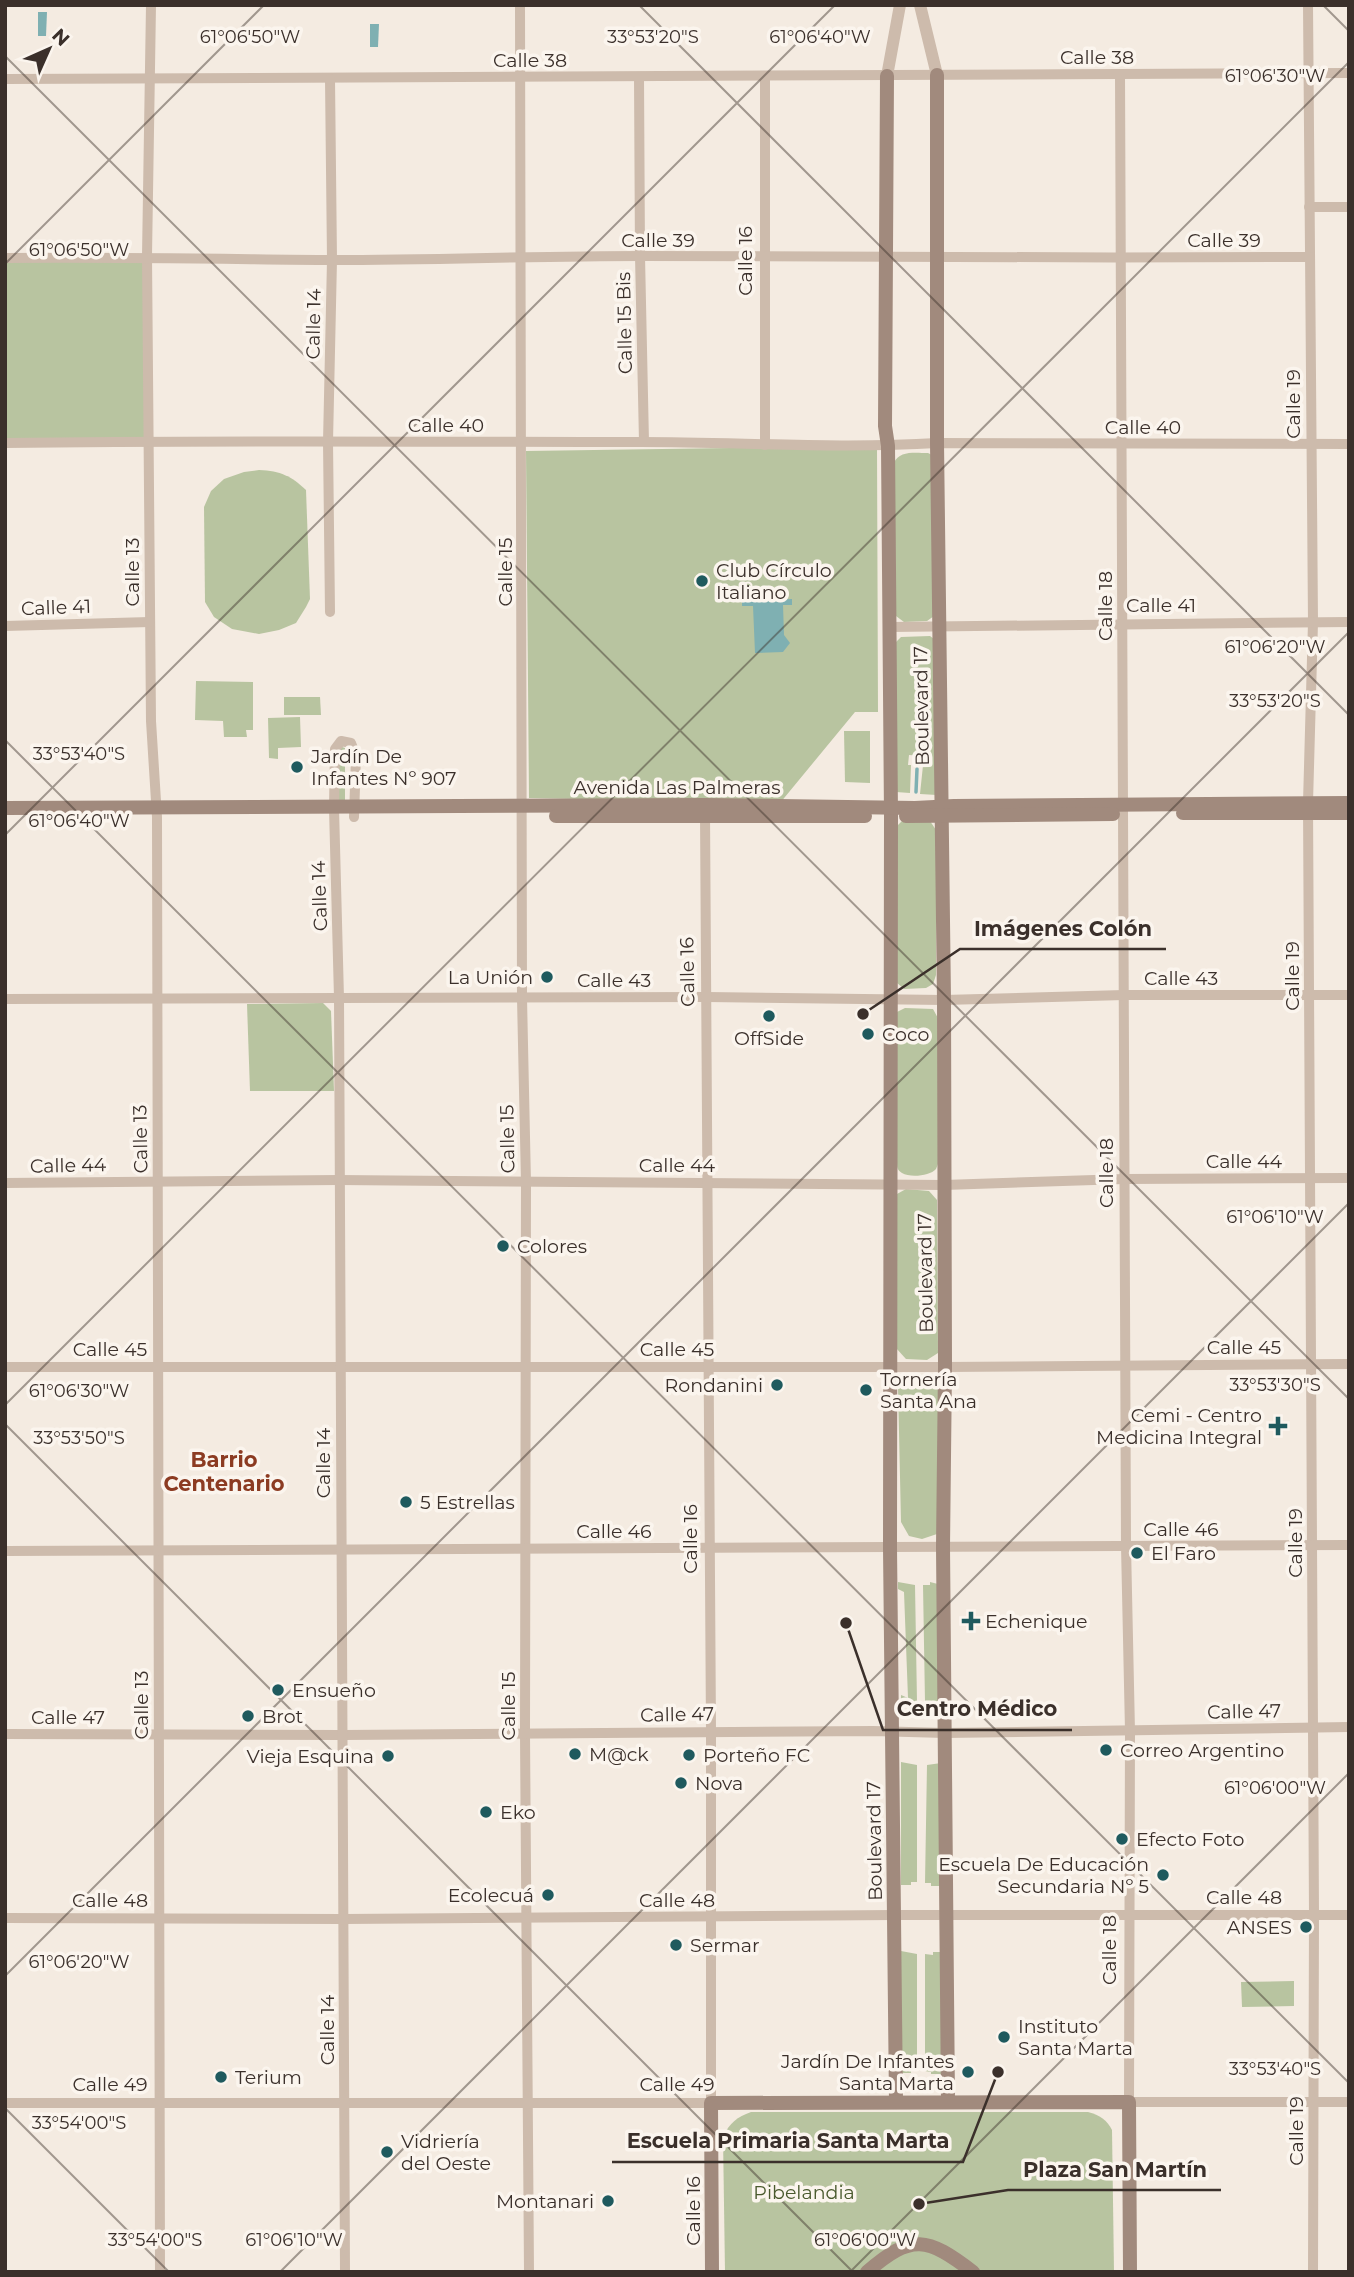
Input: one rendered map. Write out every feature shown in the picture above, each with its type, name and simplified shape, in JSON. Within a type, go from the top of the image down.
[{"type":"main road","name":"Boulevard 17","points":[[937,75],[948,2102]]},
{"type":"main road","name":"Boulevard 17","points":[[887,76],[885,426],[888,446],[890,627],[890,1548],[896,2102]]},
{"type":"main road","name":"Avenida Las Palmeras","points":[[5,817],[334,812],[942,812],[1309,808],[1349,803]]},
{"type":"main road","name":"Avenida Las Palmeras","points":[[5,808],[157,813]]},
{"type":"main road","name":"Avenida Las Palmeras","points":[[1309,808],[1349,813]]},
{"type":"main road","name":"Calle 49","points":[[711,2103],[1129,2102]]},
{"type":"main road","name":"Calle 18","points":[[1129,2102],[1130,2272]]},
{"type":"main road","name":"Calle 16","points":[[711,2103],[712,2272]]},
{"type":"main road","points":[[867,2272],[898,2248],[922,2243],[950,2255],[973,2272]]},
{"type":"street","name":"Calle 13","points":[[151,5],[152,80],[147,256],[151,721],[157,813],[155,998],[161,1917],[160,2272]]},
{"type":"street","name":"Calle 15","points":[[520,5],[522,998],[526,1183],[525,1734],[530,2272]]},
{"type":"street","points":[[887,76],[900,5]]},
{"type":"street","points":[[920,5],[937,75]]},
{"type":"street","name":"Calle 19","points":[[1308,5],[1312,622],[1309,808],[1313,2272]]},
{"type":"street","name":"Calle 38","points":[[5,79],[1349,73]]},
{"type":"street","name":"Calle 18","points":[[1120,75],[1126,1546],[1130,1731],[1129,2102]]},
{"type":"street","name":"Calle 16","points":[[765,76],[765,445]]},
{"type":"street","name":"Calle 15 Bis","points":[[639,77],[645,442]]},
{"type":"street","name":"Calle 14","points":[[330,79],[330,612]]},
{"type":"street","points":[[1310,207],[1349,207]]},
{"type":"street","name":"Calle 39","points":[[5,258],[147,256],[332,260],[640,256],[1310,257]]},
{"type":"street","name":"Calle 40","points":[[5,443],[645,442],[888,446],[937,443],[1349,444]]},
{"type":"street","name":"Calle 41","points":[[5,626],[150,622]]},
{"type":"street","name":"Calle 41","points":[[890,627],[1349,622]]},
{"type":"street","name":"Calle 14","points":[[345,2272],[339,998],[334,812],[335,749],[341,741],[351,743],[356,755],[354,812]]},
{"type":"street","name":"Calle 16","points":[[705,811],[711,2103]]},
{"type":"street","name":"Calle 43","points":[[5,999],[707,997],[944,1000],[1125,995],[1349,995]]},
{"type":"street","name":"Calle 44","points":[[5,1183],[338,1180],[944,1185],[1125,1179],[1349,1178]]},
{"type":"street","name":"Calle 45","points":[[5,1367],[946,1367],[1349,1364]]},
{"type":"street","name":"Calle 46","points":[[5,1551],[1349,1545]]},
{"type":"street","name":"Calle 47","points":[[5,1734],[343,1735],[711,1731],[945,1733],[1349,1727]]},
{"type":"street","name":"Calle 48","points":[[5,1918],[1349,1915]]},
{"type":"street","name":"Calle 49","points":[[1129,2102],[1349,2102]]},
{"type":"street","name":"Calle 49","points":[[5,2103],[711,2103]]},
{"type":"green space","points":[[147,256],[149,441],[5,442],[5,258]]},
{"type":"green space","name":"Club Círculo Italiano","points":[[877,446],[878,712],[855,712],[780,803],[529,798],[526,451]]},
{"type":"green space","points":[[904,454],[932,455],[934,616],[927,621],[904,622],[896,616],[894,463]]},
{"type":"green space","points":[[259,470],[285,475],[306,490],[310,599],[296,623],[259,634],[232,629],[214,617],[205,602],[204,507],[211,491],[224,479]]},
{"type":"green space","points":[[930,636],[934,639],[937,795],[920,794],[924,756],[909,755],[910,793],[896,792],[895,643],[901,637]]},
{"type":"green space","points":[[196,681],[253,682],[253,730],[246,730],[247,737],[224,737],[223,721],[195,720]]},
{"type":"green space","points":[[284,697],[320,697],[321,715],[284,715]]},
{"type":"green space","points":[[300,717],[301,747],[278,748],[278,759],[269,758],[268,718]]},
{"type":"green space","points":[[844,731],[870,731],[870,783],[845,782]]},
{"type":"green space","points":[[338,748],[345,748],[345,802],[337,802]]},
{"type":"green space","points":[[902,821],[930,821],[936,830],[936,975],[933,984],[926,988],[904,989],[896,982],[895,828]]},
{"type":"green space","points":[[323,1003],[331,1011],[334,1091],[250,1091],[247,1004]]},
{"type":"green space","points":[[905,1008],[933,1009],[939,1020],[938,1164],[933,1171],[920,1176],[902,1173],[897,1165],[897,1012]]},
{"type":"green space","points":[[906,1189],[929,1191],[937,1200],[938,1353],[927,1360],[906,1359],[896,1348],[897,1194]]},
{"type":"green space","points":[[931,1375],[939,1384],[937,1534],[922,1539],[909,1536],[901,1522],[898,1387],[907,1377]]},
{"type":"green space","points":[[898,1582],[915,1585],[917,1702],[911,1702],[911,1705],[901,1705],[901,1695],[908,1698],[904,1592],[898,1589]]},
{"type":"green space","points":[[930,1582],[938,1584],[939,1705],[925,1702],[923,1585],[930,1585]]},
{"type":"green space","points":[[901,1762],[917,1765],[917,1882],[911,1882],[911,1885],[901,1885]]},
{"type":"green space","points":[[941,1763],[941,1886],[931,1886],[931,1883],[925,1883],[927,1765]]},
{"type":"green space","points":[[901,1951],[917,1954],[917,2070],[911,2070],[911,2073],[901,2073]]},
{"type":"green space","points":[[933,1952],[941,1952],[941,2074],[925,2071],[925,1954],[933,1955]]},
{"type":"green space","points":[[1294,1981],[1294,2006],[1242,2007],[1241,1982]]},
{"type":"green space","name":"Pibelandia","points":[[751,2112],[1088,2112],[1096,2115],[1112,2130],[1114,2272],[725,2272],[723,2136],[734,2121]]},
{"type":"water","points":[[38,12],[47,12],[46,36],[38,36]]},
{"type":"water","points":[[370,24],[379,24],[378,47],[370,47]]},
{"type":"water","points":[[792,599],[792,605],[783,605],[784,635],[790,643],[783,652],[755,653],[753,606],[742,606],[742,601]]},
{"type":"waterway","points":[[916,792],[917,769]]},
{"type":"place","name":"Club Círculo Italiano","points":[[702,581]]},
{"type":"place","name":"Jardín De Infantes Nº 907","points":[[297,767]]},
{"type":"place","name":"La Unión","points":[[547,977]]},
{"type":"place","name":"Imágenes Colón","points":[[863,1014]]},
{"type":"place","name":"OffSide","points":[[769,1016]]},
{"type":"place","name":"Coco","points":[[868,1034]]},
{"type":"place","name":"Colores","points":[[503,1246]]},
{"type":"place","name":"Rondanini","points":[[777,1385]]},
{"type":"place","name":"Tornería Santa Ana","points":[[866,1390]]},
{"type":"place","name":"Cemi - Centro Medicina Integral","points":[[1278,1426]]},
{"type":"place","name":"5 Estrellas","points":[[406,1502]]},
{"type":"place","name":"El Faro","points":[[1137,1553]]},
{"type":"place","name":"Echenique","points":[[971,1621]]},
{"type":"place","name":"Centro Médico","points":[[846,1623]]},
{"type":"place","name":"Ensueño","points":[[278,1690]]},
{"type":"place","name":"Brot","points":[[248,1716]]},
{"type":"place","name":"Correo Argentino","points":[[1106,1750]]},
{"type":"place","name":"M@ck","points":[[575,1754]]},
{"type":"place","name":"Porteño FC","points":[[689,1755]]},
{"type":"place","name":"Vieja Esquina","points":[[388,1756]]},
{"type":"place","name":"Nova","points":[[681,1783]]},
{"type":"place","name":"Eko","points":[[486,1812]]},
{"type":"place","name":"Efecto Foto","points":[[1122,1839]]},
{"type":"place","name":"Escuela De Educación Secundaria Nº 5","points":[[1163,1875]]},
{"type":"place","name":"Ecolecuá","points":[[548,1895]]},
{"type":"place","name":"ANSES","points":[[1306,1927]]},
{"type":"place","name":"Sermar","points":[[676,1945]]},
{"type":"place","name":"Instituto Santa Marta","points":[[1004,2037]]},
{"type":"place","name":"Jardín De Infantes Santa Marta","points":[[968,2072]]},
{"type":"place","name":"Escuela Primaria Santa Marta","points":[[998,2072]]},
{"type":"place","name":"Terium","points":[[221,2077]]},
{"type":"place","name":"Vidriería del Oeste","points":[[387,2152]]},
{"type":"place","name":"Montanari","points":[[608,2201]]},
{"type":"place","name":"Plaza San Martín","points":[[919,2204]]},
{"type":"district","name":"Barrio Centenario","points":[[224,1472]]}]
